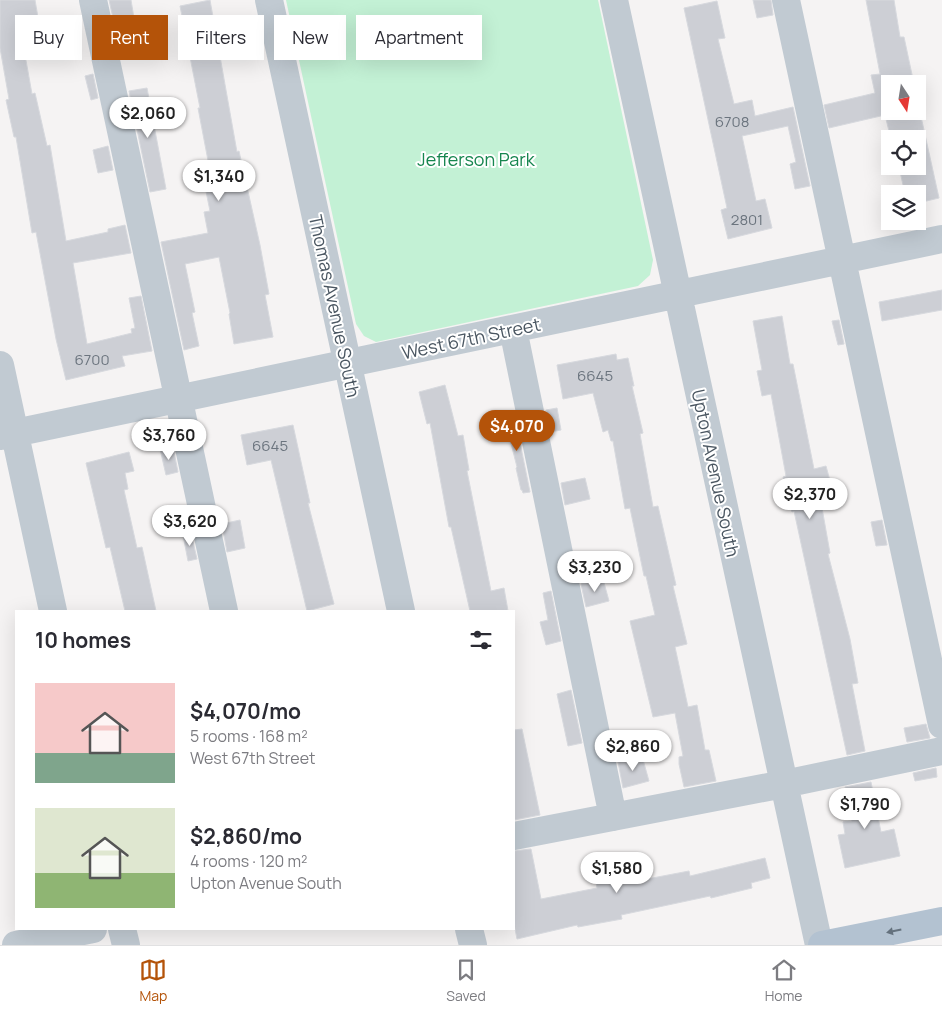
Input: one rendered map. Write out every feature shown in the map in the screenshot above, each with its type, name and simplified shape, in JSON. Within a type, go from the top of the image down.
[{"type":"main road","points":[[820,945],[860,941],[942,921]]},
{"type":"street","points":[[93,0],[224,610]]},
{"type":"street","name":"Thomas Avenue South","points":[[269,0],[401,610]]},
{"type":"street","name":"Upton Avenue South","points":[[614,0],[820,945]]},
{"type":"street","points":[[786,0],[942,725]]},
{"type":"street","name":"West 67th Street","points":[[7,434],[942,239]]},
{"type":"street","points":[[513,329],[613,817]]},
{"type":"street","points":[[0,365],[7,434],[53,610]]},
{"type":"street","points":[[515,836],[784,784],[942,751]]},
{"type":"street","points":[[16,945],[88,930]]},
{"type":"street","points":[[122,930],[126,945]]},
{"type":"street","points":[[470,930],[473,945]]},
{"type":"green space","name":"Jefferson Park","points":[[286,0],[598,0],[653,260],[650,275],[638,286],[376,342],[364,336],[356,324],[299,60],[346,60],[346,15],[289,15]]},
{"type":"building","points":[[0,0],[35,0],[38,15],[15,15],[15,60],[26,60],[32,94],[35,93],[47,146],[50,145],[66,241],[108,232],[108,229],[125,225],[131,253],[73,263],[87,344],[132,333],[131,329],[135,328],[129,298],[141,296],[152,351],[122,356],[125,366],[66,380],[56,339],[36,232],[32,233],[16,137],[14,137],[6,100],[9,99],[0,48]]},
{"type":"building","points":[[109,0],[131,0],[134,15],[112,15]]},
{"type":"building","points":[[210,0],[213,15],[182,15],[180,6]]},
{"type":"building","points":[[753,0],[771,0],[773,15],[757,18]]},
{"type":"building","points":[[866,0],[894,0],[900,37],[904,37],[912,75],[881,75],[881,116],[829,128],[824,105],[875,93],[871,75],[880,74]]},
{"type":"building","points":[[717,1],[725,38],[718,39],[734,104],[752,100],[755,116],[793,107],[810,186],[795,189],[790,164],[796,162],[788,126],[742,136],[756,201],[765,199],[772,228],[728,239],[721,210],[727,208],[684,8]]},
{"type":"building","points":[[191,60],[221,60],[237,152],[239,151],[260,245],[269,294],[265,295],[273,337],[234,344],[219,257],[185,264],[195,312],[192,313],[199,346],[184,350],[161,242],[208,233],[204,212],[210,211],[202,172],[210,171],[198,108],[200,108]]},
{"type":"building","points":[[93,74],[98,98],[91,100],[85,76]]},
{"type":"building","points":[[147,88],[166,189],[150,192],[129,91]]},
{"type":"building","points":[[886,120],[922,120],[924,130],[889,130]]},
{"type":"building","points":[[926,139],[939,198],[926,201],[926,185],[903,185],[901,175],[926,175]]},
{"type":"building","points":[[108,146],[113,170],[98,173],[93,150]]},
{"type":"building","points":[[942,290],[942,310],[882,321],[879,302]]},
{"type":"building","points":[[782,316],[790,364],[793,364],[814,469],[826,466],[832,488],[819,491],[830,553],[828,554],[850,639],[858,683],[852,684],[865,751],[847,755],[794,511],[792,512],[783,477],[786,476],[771,394],[762,396],[757,371],[762,370],[753,321]]},
{"type":"building","points":[[839,320],[844,344],[838,345],[832,321]]},
{"type":"building","points":[[616,354],[617,360],[628,358],[634,386],[632,386],[643,433],[640,434],[653,507],[658,506],[676,585],[673,586],[687,644],[675,647],[688,707],[697,705],[705,750],[709,750],[716,781],[684,787],[679,764],[679,757],[683,756],[675,713],[653,717],[630,621],[655,615],[646,576],[644,576],[630,508],[625,509],[613,441],[611,441],[608,430],[603,432],[593,393],[563,399],[557,365]]},
{"type":"building","points":[[445,385],[458,436],[463,435],[469,470],[467,471],[491,591],[504,588],[508,610],[470,610],[451,527],[449,527],[430,423],[427,424],[419,392]]},
{"type":"building","points":[[557,408],[561,430],[550,432],[546,410]]},
{"type":"building","points":[[514,413],[530,492],[523,493],[521,490],[504,416]]},
{"type":"building","points":[[293,425],[310,503],[308,503],[334,604],[307,610],[271,460],[247,465],[241,435]]},
{"type":"building","points":[[173,447],[178,472],[166,475],[160,449]]},
{"type":"building","points":[[129,452],[134,471],[125,473],[128,489],[124,490],[137,548],[142,547],[156,610],[125,610],[110,547],[106,548],[86,463]]},
{"type":"building","points":[[585,478],[590,499],[565,505],[561,483]]},
{"type":"building","points":[[240,520],[245,548],[227,552],[222,524]]},
{"type":"building","points":[[882,520],[887,545],[876,546],[871,522]]},
{"type":"building","points":[[191,533],[197,559],[188,561],[183,535]]},
{"type":"building","points":[[603,579],[609,601],[586,607],[581,584]]},
{"type":"building","points":[[551,591],[561,641],[546,645],[540,622],[548,620],[543,593]]},
{"type":"building","points":[[571,690],[582,743],[568,746],[557,694]]},
{"type":"building","points":[[926,724],[930,738],[907,742],[904,728]]},
{"type":"building","points":[[522,729],[540,815],[515,820],[515,730]]},
{"type":"building","points":[[642,756],[649,781],[623,788],[618,762]]},
{"type":"building","points":[[936,768],[937,777],[915,781],[913,773]]},
{"type":"building","points":[[871,782],[881,832],[894,829],[900,856],[845,868],[838,835],[845,834],[843,822],[852,821],[845,787]]},
{"type":"building","points":[[531,849],[541,899],[597,888],[592,858],[615,854],[621,884],[689,871],[690,876],[765,858],[770,878],[751,883],[752,888],[711,898],[710,896],[621,915],[622,919],[578,927],[577,925],[517,939],[515,929],[515,851]]}]
